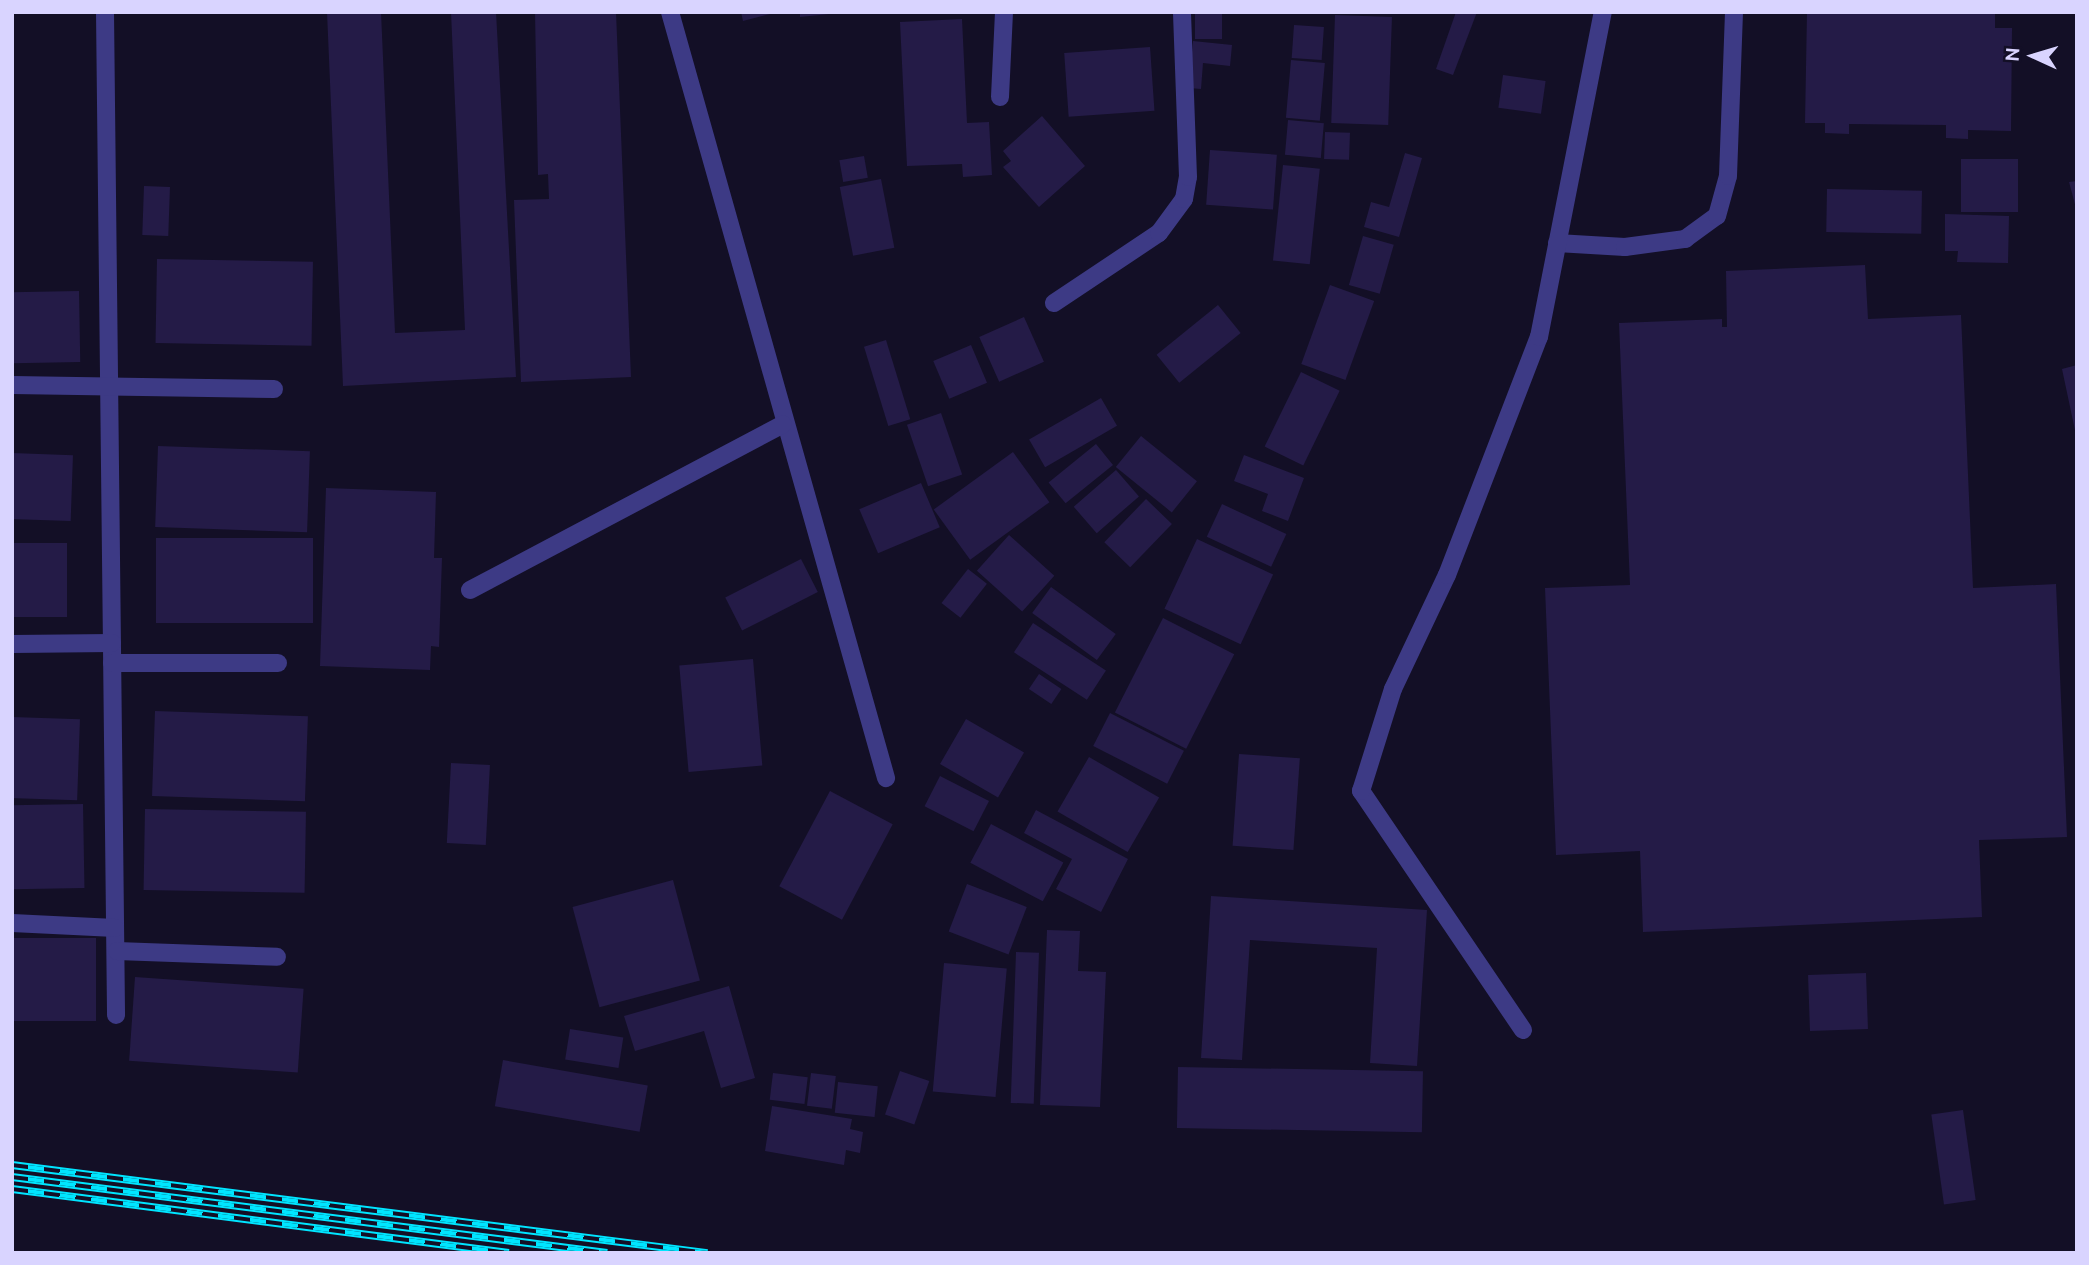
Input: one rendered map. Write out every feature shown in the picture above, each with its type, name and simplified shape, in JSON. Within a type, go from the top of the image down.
[{"type":"street","points":[[105,12],[116,1015]]},
{"type":"street","points":[[670,12],[783,424],[886,778]]},
{"type":"street","points":[[1000,97],[1004,12]]},
{"type":"street","points":[[1054,303],[1159,233],[1184,199],[1188,177],[1182,12]]},
{"type":"street","points":[[1523,1030],[1361,791],[1394,689],[1447,575],[1539,337],[1603,12]]},
{"type":"street","points":[[1558,243],[1625,247],[1685,239],[1717,216],[1728,176],[1734,12]]},
{"type":"street","points":[[12,385],[274,389]]},
{"type":"street","points":[[470,590],[783,424]]},
{"type":"street","points":[[12,644],[112,643]]},
{"type":"street","points":[[112,663],[278,663]]},
{"type":"street","points":[[12,923],[115,928]]},
{"type":"street","points":[[117,951],[277,957]]},
{"type":"building","points":[[327,12],[381,12],[395,333],[465,330],[451,12],[496,12],[516,377],[343,386]]},
{"type":"building","points":[[535,12],[616,12],[631,377],[521,382],[514,200],[549,199],[548,174],[538,175]]},
{"type":"building","points":[[741,12],[774,12],[774,13],[743,21]]},
{"type":"building","points":[[800,12],[829,12],[829,14],[800,17]]},
{"type":"building","points":[[1195,12],[1222,12],[1222,39],[1195,39]]},
{"type":"building","points":[[1456,12],[1477,12],[1453,75],[1436,69]]},
{"type":"building","points":[[1807,12],[1995,12],[1995,28],[2012,28],[2011,131],[1968,130],[1968,139],[1946,138],[1946,125],[1849,124],[1849,134],[1825,133],[1825,123],[1805,123]]},
{"type":"building","points":[[1335,15],[1392,17],[1388,125],[1331,123]]},
{"type":"building","points":[[962,19],[967,123],[989,122],[992,175],[963,177],[962,164],[907,166],[900,22]]},
{"type":"building","points":[[1294,25],[1324,27],[1322,60],[1292,58]]},
{"type":"building","points":[[1193,41],[1232,45],[1230,66],[1203,63],[1201,89],[1189,88]]},
{"type":"building","points":[[1150,47],[1154,111],[1069,117],[1064,53]]},
{"type":"building","points":[[1291,60],[1325,63],[1320,121],[1286,118]]},
{"type":"building","points":[[1503,75],[1546,81],[1541,114],[1498,108]]},
{"type":"building","points":[[1042,116],[1085,166],[1039,207],[1003,167],[1011,161],[1003,151]]},
{"type":"building","points":[[1288,120],[1324,123],[1321,158],[1285,155]]},
{"type":"building","points":[[1325,132],[1350,133],[1349,160],[1324,159]]},
{"type":"building","points":[[1210,150],[1277,155],[1273,210],[1206,205]]},
{"type":"building","points":[[1405,153],[1422,158],[1399,237],[1364,227],[1371,202],[1389,207]]},
{"type":"building","points":[[864,156],[868,178],[843,182],[839,160]]},
{"type":"building","points":[[1961,159],[2018,159],[2018,212],[1961,212]]},
{"type":"building","points":[[1283,165],[1320,169],[1310,264],[1273,260]]},
{"type":"building","points":[[881,179],[894,248],[853,256],[840,187]]},
{"type":"building","points":[[2077,181],[2077,208],[2076,208],[2069,182]]},
{"type":"building","points":[[144,186],[170,187],[168,236],[142,235]]},
{"type":"building","points":[[1827,189],[1922,191],[1921,234],[1826,232]]},
{"type":"building","points":[[1945,214],[2009,216],[2008,263],[1957,262],[1958,251],[1945,251]]},
{"type":"building","points":[[1363,236],[1394,245],[1380,294],[1349,285]]},
{"type":"building","points":[[157,259],[313,262],[312,346],[156,343]]},
{"type":"building","points":[[1865,265],[1868,319],[1961,315],[1973,588],[2056,584],[2067,837],[1979,840],[1982,917],[1643,932],[1640,851],[1556,855],[1545,588],[1630,585],[1619,323],[1722,319],[1722,327],[1727,327],[1726,271]]},
{"type":"building","points":[[1330,285],[1374,301],[1345,380],[1301,364]]},
{"type":"building","points":[[79,291],[80,362],[13,363],[12,292]]},
{"type":"building","points":[[1218,305],[1241,333],[1179,383],[1157,355]]},
{"type":"building","points":[[1024,317],[1044,362],[999,382],[979,337]]},
{"type":"building","points":[[886,340],[910,419],[888,426],[864,347]]},
{"type":"building","points":[[971,345],[987,383],[949,399],[933,361]]},
{"type":"building","points":[[2077,365],[2077,434],[2076,435],[2062,369]]},
{"type":"building","points":[[1301,372],[1340,391],[1303,465],[1265,447]]},
{"type":"building","points":[[1101,398],[1117,426],[1045,467],[1029,440]]},
{"type":"building","points":[[941,413],[962,474],[928,486],[907,425]]},
{"type":"building","points":[[1141,436],[1197,481],[1172,512],[1116,467]]},
{"type":"building","points":[[1096,444],[1113,465],[1066,503],[1049,482]]},
{"type":"building","points":[[158,446],[310,451],[307,532],[155,527]]},
{"type":"building","points":[[1013,452],[1049,502],[970,560],[934,510]]},
{"type":"building","points":[[12,453],[73,455],[71,521],[12,519]]},
{"type":"building","points":[[1244,455],[1304,478],[1288,521],[1262,511],[1268,494],[1234,481]]},
{"type":"building","points":[[1116,470],[1139,496],[1097,533],[1074,507]]},
{"type":"building","points":[[921,483],[940,527],[878,553],[859,509]]},
{"type":"building","points":[[326,488],[436,492],[434,558],[442,558],[439,647],[431,646],[430,670],[320,666]]},
{"type":"building","points":[[1146,499],[1172,524],[1130,567],[1104,542]]},
{"type":"building","points":[[1222,504],[1286,534],[1271,567],[1207,537]]},
{"type":"building","points":[[1009,535],[1054,576],[1022,611],[977,571]]},
{"type":"building","points":[[156,538],[313,538],[313,623],[156,623]]},
{"type":"building","points":[[1197,539],[1273,574],[1241,644],[1164,609]]},
{"type":"building","points":[[12,543],[67,543],[67,617],[12,617]]},
{"type":"building","points":[[801,559],[818,592],[742,631],[725,598]]},
{"type":"building","points":[[968,569],[987,584],[960,618],[942,603]]},
{"type":"building","points":[[1051,587],[1116,634],[1097,660],[1032,613]]},
{"type":"building","points":[[1163,618],[1234,654],[1186,749],[1115,712]]},
{"type":"building","points":[[1033,623],[1106,670],[1087,700],[1014,652]]},
{"type":"building","points":[[753,659],[762,766],[689,772],[679,665]]},
{"type":"building","points":[[1039,674],[1061,689],[1051,704],[1029,689]]},
{"type":"building","points":[[155,711],[308,716],[305,801],[152,796]]},
{"type":"building","points":[[1110,713],[1184,751],[1167,784],[1093,746]]},
{"type":"building","points":[[12,717],[80,719],[77,800],[12,798]]},
{"type":"building","points":[[966,719],[1024,752],[998,798],[940,764]]},
{"type":"building","points":[[1239,754],[1300,758],[1293,850],[1233,846]]},
{"type":"building","points":[[1089,757],[1159,798],[1128,852],[1058,812]]},
{"type":"building","points":[[451,763],[490,765],[486,845],[447,843]]},
{"type":"building","points":[[940,776],[989,801],[974,831],[925,806]]},
{"type":"building","points":[[830,791],[893,824],[842,920],[779,886]]},
{"type":"building","points":[[83,804],[84,888],[13,889],[12,805]]},
{"type":"building","points":[[145,809],[306,812],[305,893],[144,890]]},
{"type":"building","points":[[1036,810],[1128,859],[1101,912],[1056,889],[1072,859],[1024,833]]},
{"type":"building","points":[[991,824],[1063,862],[1043,901],[970,863]]},
{"type":"building","points":[[673,880],[700,980],[599,1007],[573,907]]},
{"type":"building","points":[[967,884],[1027,907],[1008,955],[949,932]]},
{"type":"building","points":[[1211,896],[1427,910],[1417,1066],[1370,1063],[1377,948],[1250,940],[1242,1060],[1201,1058]]},
{"type":"building","points":[[1047,930],[1080,931],[1078,971],[1106,972],[1100,1107],[1040,1105]]},
{"type":"building","points":[[12,938],[96,938],[96,1021],[12,1021]]},
{"type":"building","points":[[1016,952],[1039,953],[1034,1104],[1011,1103]]},
{"type":"building","points":[[944,963],[1007,968],[996,1097],[933,1092]]},
{"type":"building","points":[[1866,973],[1868,1029],[1810,1031],[1808,975]]},
{"type":"building","points":[[135,977],[304,989],[298,1073],[129,1061]]},
{"type":"building","points":[[729,986],[755,1078],[721,1088],[704,1031],[635,1051],[624,1016]]},
{"type":"building","points":[[570,1029],[623,1037],[618,1068],[565,1060]]},
{"type":"building","points":[[503,1060],[648,1086],[640,1132],[495,1106]]},
{"type":"building","points":[[1178,1067],[1423,1071],[1422,1132],[1177,1128]]},
{"type":"building","points":[[900,1071],[929,1081],[914,1125],[885,1114]]},
{"type":"building","points":[[773,1073],[808,1077],[804,1104],[770,1100]]},
{"type":"building","points":[[811,1073],[836,1076],[832,1109],[807,1106]]},
{"type":"building","points":[[838,1082],[878,1086],[875,1117],[835,1113]]},
{"type":"building","points":[[772,1106],[852,1119],[850,1129],[863,1132],[860,1153],[846,1150],[844,1165],[765,1151]]},
{"type":"building","points":[[1963,1110],[1976,1200],[1944,1205],[1931,1114]]},
{"type":"railway","points":[[12,1165],[707,1253]]},
{"type":"railway","points":[[12,1177],[607,1253]]},
{"type":"railway","points":[[12,1189],[509,1253]]}]
